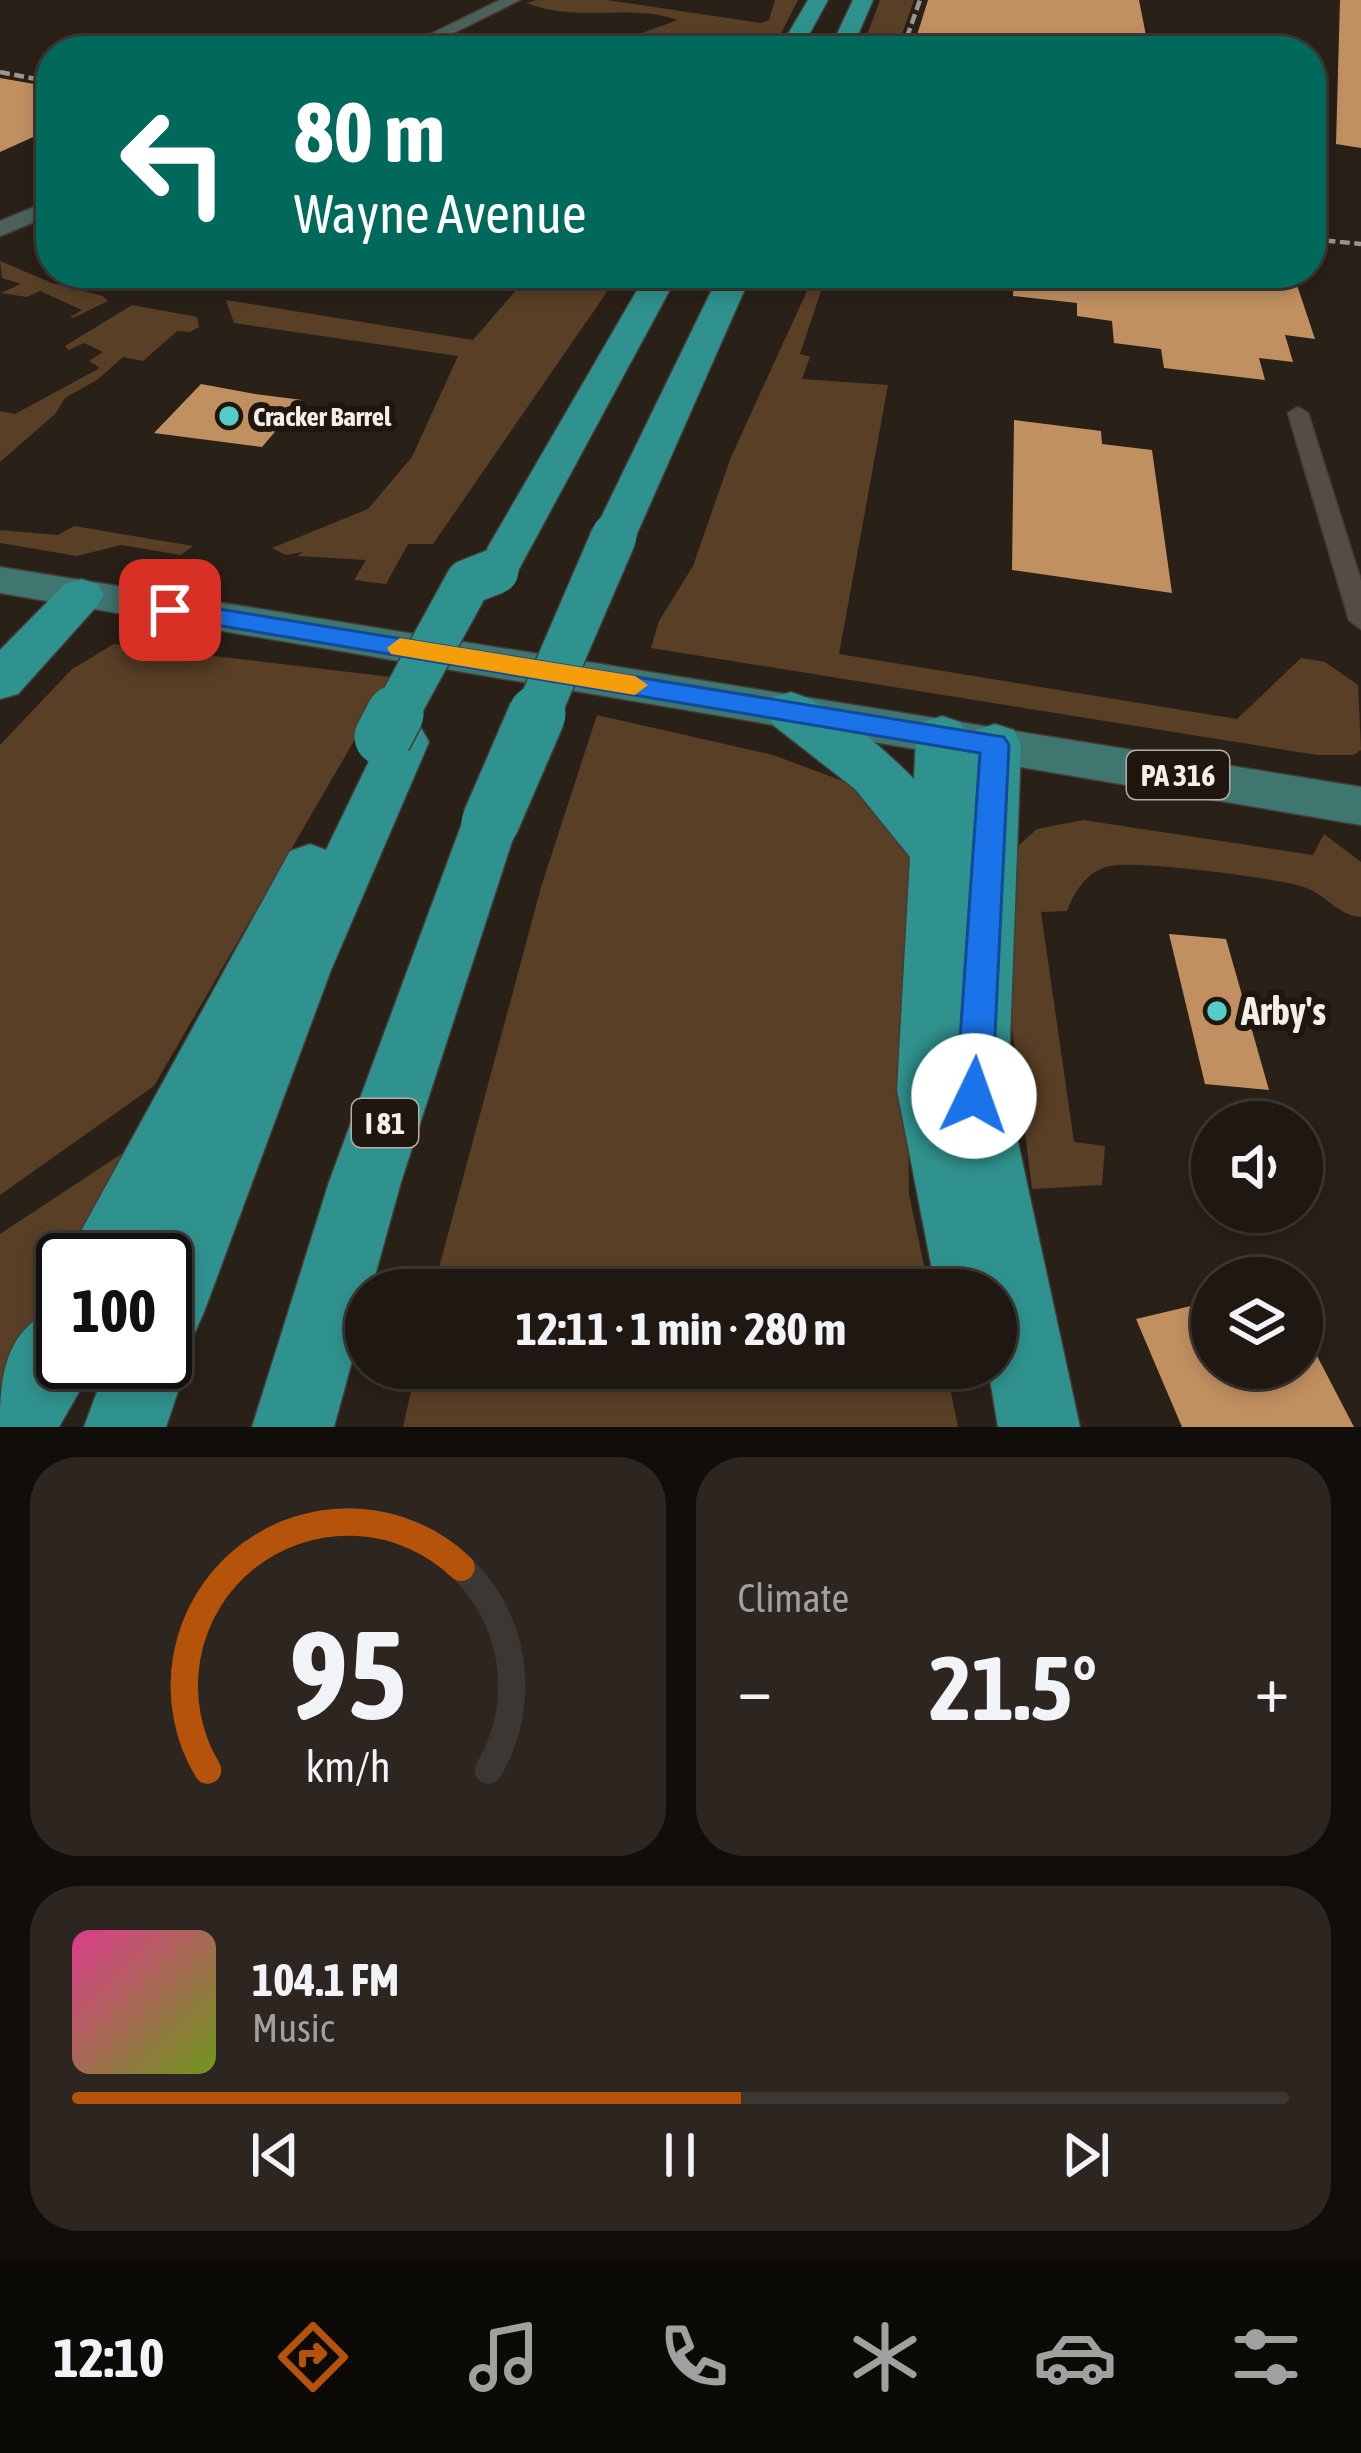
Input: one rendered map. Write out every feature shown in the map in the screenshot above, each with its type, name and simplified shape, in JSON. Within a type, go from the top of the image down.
[{"type":"highway","points":[[798,36],[818,0]]},
{"type":"highway","points":[[847,36],[863,0]]},
{"type":"highway","points":[[121,1233],[393,740],[496,572],[655,288]]},
{"type":"highway","name":"I 81","points":[[293,1427],[425,1001],[490,823],[614,536],[729,288]]},
{"type":"highway","points":[[0,639],[64,591]]},
{"type":"highway","points":[[0,681],[64,591]]},
{"type":"highway","points":[[791,711],[874,772],[914,812],[939,855]]},
{"type":"highway","points":[[192,1244],[393,740]]},
{"type":"highway","points":[[968,740],[939,855],[931,1090],[969,1269]]},
{"type":"highway","points":[[968,740],[974,1096],[1039,1427]]},
{"type":"highway","points":[[318,1338],[333,1427]]},
{"type":"highway","points":[[13,1427],[36,1388]]},
{"type":"highway","points":[[125,1427],[138,1389]]},
{"type":"highway","points":[[996,1389],[1004,1427]]},
{"type":"main road","name":"PA 316","points":[[0,580],[1361,806]]},
{"type":"street","points":[[436,36],[512,0]]},
{"type":"street","points":[[0,229],[36,213]]},
{"type":"street","points":[[1298,413],[1361,620]]},
{"type":"shaded area","points":[[607,0],[761,23],[769,20],[775,0],[798,0],[780,36],[633,36],[678,20],[641,13],[564,12],[527,3]]},
{"type":"shaded area","points":[[880,0],[914,0],[901,36],[867,36]]},
{"type":"shaded area","points":[[0,261],[36,276],[36,288],[72,288],[108,301],[73,318],[82,310],[40,291],[27,297],[1,293],[21,284],[2,278]]},
{"type":"shaded area","points":[[518,288],[610,288],[433,544],[408,544],[386,584],[354,580],[366,560],[298,556],[303,552],[286,555],[272,548],[368,509],[412,457],[458,356],[234,323],[226,300],[473,340]]},
{"type":"shaded area","points":[[802,288],[822,288],[800,354],[810,357],[802,379],[888,385],[839,654],[1237,719],[1301,658],[1325,662],[1358,685],[1361,750],[1353,755],[1317,755],[651,648],[659,621],[693,566],[731,457],[807,291]]},
{"type":"shaded area","points":[[132,305],[197,317],[199,327],[177,331],[143,361],[123,357],[97,380],[65,398],[55,414],[0,462],[0,411],[15,414],[100,368],[89,361],[103,352],[84,343],[69,350],[65,346]]},
{"type":"shaded area","points":[[74,526],[193,546],[181,555],[121,545],[77,556],[0,543],[0,530],[58,535]]},
{"type":"shaded area","points":[[114,644],[391,677],[154,1086],[0,1195],[0,745],[72,669]]},
{"type":"shaded area","points":[[597,715],[773,755],[851,784],[876,805],[910,853],[906,941],[909,1194],[925,1269],[439,1269],[541,887]]},
{"type":"shaded area","points":[[1083,820],[1313,855],[1324,834],[1361,862],[1361,917],[1289,883],[1147,865],[1102,869],[1078,889],[1067,911],[1041,912],[1074,1142],[1105,1146],[1102,1185],[1032,1189],[1011,1020],[1010,853],[1037,829]]},
{"type":"shaded area","points":[[138,1143],[89,1233],[36,1233],[36,1328],[0,1394],[0,1234]]},
{"type":"shaded area","points":[[411,1389],[950,1389],[958,1427],[403,1427]]},
{"type":"building","points":[[928,0],[1139,0],[1146,36],[917,36]]},
{"type":"building","points":[[1340,0],[1361,0],[1361,148],[1336,144]]},
{"type":"building","points":[[0,78],[36,84],[36,136],[0,152]]},
{"type":"building","points":[[1013,288],[1298,288],[1315,339],[1285,335],[1293,362],[1259,358],[1265,380],[1164,368],[1161,349],[1114,343],[1112,321],[1077,316],[1077,303],[1013,296]]},
{"type":"building","name":"Cracker Barrel","points":[[201,384],[302,400],[262,447],[154,433]]},
{"type":"building","points":[[1014,420],[1101,431],[1102,444],[1152,450],[1172,593],[1012,570]]},
{"type":"building","name":"Arby's","points":[[1169,934],[1226,939],[1269,1090],[1205,1084]]},
{"type":"building","points":[[1191,1306],[1191,1389],[1323,1389],[1323,1367],[1354,1427],[1182,1427],[1136,1319]]},
{"type":"railway","points":[[907,36],[920,0]]},
{"type":"railway","points":[[0,72],[36,79]]},
{"type":"railway","points":[[1326,240],[1361,244]]},
{"type":"slow traffic","points":[[400,648],[635,685]]},
{"type":"place","name":"Cracker Barrel","points":[[229,416]]},
{"type":"place","name":"Arby's","points":[[1217,1011]]},
{"type":"route","points":[[170,610],[994,745],[974,1096]]}]
